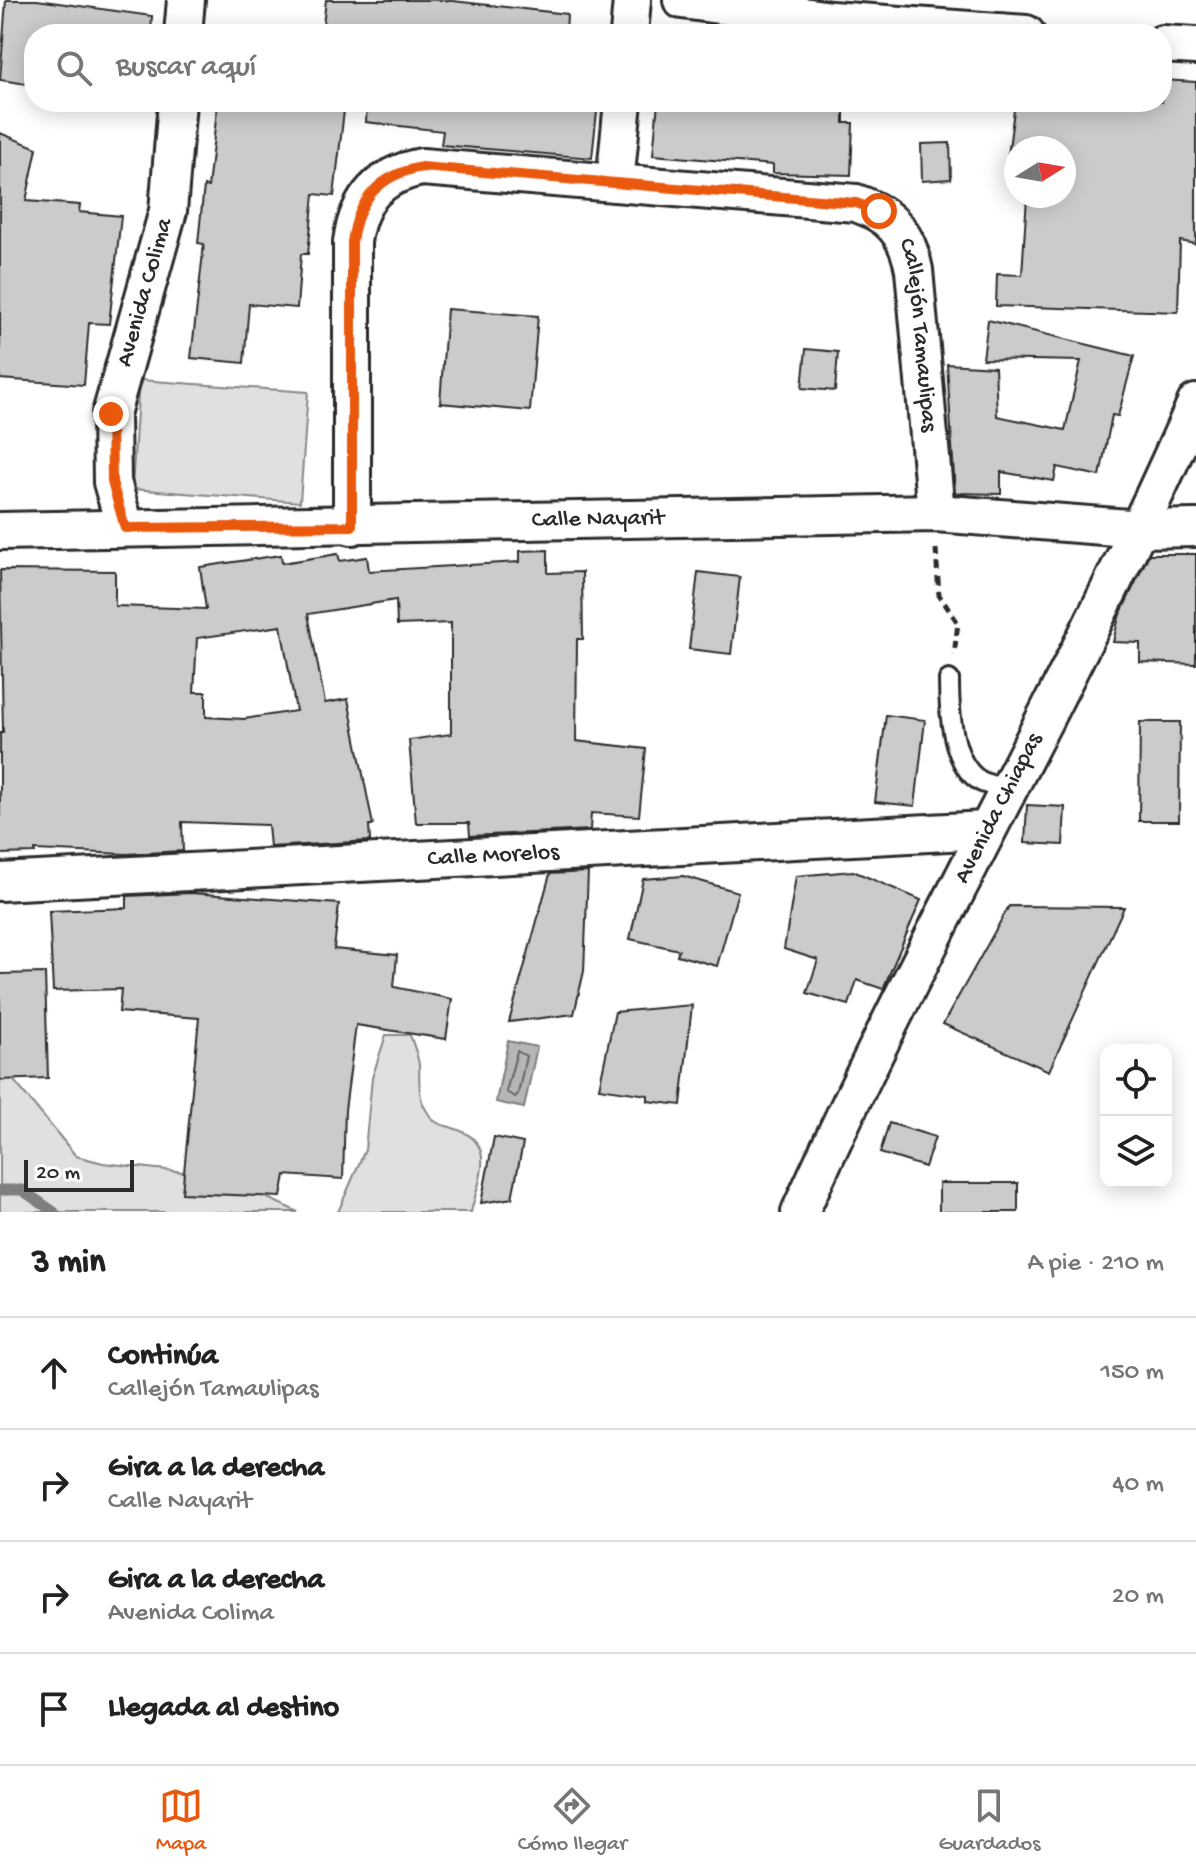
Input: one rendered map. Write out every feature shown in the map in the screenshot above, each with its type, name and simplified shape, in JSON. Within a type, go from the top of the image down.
[{"type":"street","points":[[184,24],[186,0]]},
{"type":"street","points":[[630,24],[632,0]]},
{"type":"street","points":[[682,0],[832,10],[945,24]]},
{"type":"street","points":[[1172,45],[1196,46]]},
{"type":"street","name":"Avenida Colima","points":[[125,528],[112,482],[111,414],[168,211],[176,112]]},
{"type":"street","points":[[615,183],[622,112]]},
{"type":"street","name":"Callejón Tamaulipas","points":[[352,526],[352,242],[355,220],[365,199],[390,176],[422,167],[856,203],[879,211],[897,226],[910,247],[936,513]]},
{"type":"street","name":"Avenida Chiapas","points":[[800,1212],[986,830],[1141,529],[1196,403]]},
{"type":"street","name":"Calle Nayarit","points":[[0,531],[936,513],[1141,529],[1196,528]]},
{"type":"street","name":"Calle Morelos","points":[[0,882],[986,830]]},
{"type":"lane","points":[[949,680],[949,707],[962,759],[980,781],[1007,789]]},
{"type":"path","points":[[936,513],[936,587],[958,623],[949,680]]},
{"type":"shaded area","points":[[139,380],[308,392],[300,502],[132,489]]},
{"type":"shaded area","points":[[386,1035],[410,1035],[418,1061],[421,1096],[433,1120],[468,1134],[477,1143],[482,1164],[471,1212],[338,1212],[365,1150],[372,1078]]},
{"type":"shaded area","points":[[0,1069],[11,1077],[76,1156],[103,1163],[220,1176],[298,1212],[0,1212]]},
{"type":"water","points":[[508,1041],[537,1047],[524,1108],[496,1102]]},
{"type":"building","points":[[6,0],[37,0],[152,16],[152,24],[24,24],[24,84],[0,80]]},
{"type":"building","points":[[326,0],[444,0],[567,14],[566,24],[323,24]]},
{"type":"building","points":[[1172,81],[1196,82],[1196,244],[1180,241],[1178,312],[996,306],[997,274],[1022,275],[1026,208],[1076,208],[1076,136],[1011,136],[1014,112],[1172,112]]},
{"type":"building","points":[[217,112],[344,112],[334,196],[314,194],[308,254],[301,254],[297,308],[249,304],[244,363],[191,358],[204,244],[198,243],[204,186],[208,187]]},
{"type":"building","points":[[366,112],[597,112],[592,158],[441,145],[443,131],[366,122]]},
{"type":"building","points":[[657,112],[844,112],[844,123],[853,123],[851,175],[773,173],[773,165],[653,155]]},
{"type":"building","points":[[0,133],[37,148],[26,201],[80,205],[79,212],[121,216],[109,324],[89,323],[84,385],[0,379]]},
{"type":"building","points":[[950,143],[951,179],[922,181],[921,144]]},
{"type":"building","points":[[447,309],[538,316],[530,411],[440,403]]},
{"type":"building","points":[[988,320],[1134,356],[1118,416],[1112,415],[1100,476],[1057,467],[1054,481],[1001,472],[1001,494],[955,493],[947,364],[995,367],[997,416],[1065,430],[1081,361],[983,359]]},
{"type":"building","points":[[806,349],[838,352],[835,391],[802,388]]},
{"type":"building","points":[[548,550],[548,573],[582,572],[583,639],[577,639],[576,741],[646,749],[639,816],[591,813],[590,830],[470,836],[469,823],[416,823],[409,740],[451,734],[451,623],[397,625],[396,600],[308,614],[325,703],[348,699],[373,825],[369,825],[370,841],[270,847],[268,825],[182,822],[183,851],[126,854],[35,850],[35,853],[0,854],[0,733],[3,733],[0,570],[115,571],[115,606],[206,609],[200,567],[281,555],[282,563],[338,554],[340,561],[367,557],[369,571],[520,562],[520,551]],"holes":[[[281,626],[296,711],[244,719],[206,717],[206,692],[194,692],[197,638]]]},
{"type":"building","points":[[1149,554],[1196,554],[1196,664],[1140,662],[1140,643],[1113,642],[1119,617]]},
{"type":"building","points":[[698,572],[740,577],[731,654],[689,649]]},
{"type":"building","points":[[886,715],[925,720],[915,806],[875,802]]},
{"type":"building","points":[[1140,722],[1180,722],[1179,821],[1139,821]]},
{"type":"building","points":[[1027,805],[1065,807],[1063,845],[1025,843]]},
{"type":"building","points":[[853,871],[921,900],[883,989],[857,980],[849,1005],[807,993],[818,960],[784,949],[796,876]]},
{"type":"building","points":[[588,872],[584,971],[574,1014],[509,1022],[550,874]]},
{"type":"building","points":[[683,876],[738,892],[717,966],[677,955],[679,950],[630,939],[643,879]]},
{"type":"building","points":[[191,893],[339,904],[334,949],[397,955],[394,987],[452,999],[446,1039],[356,1025],[345,1110],[343,1179],[285,1175],[281,1197],[182,1193],[199,1018],[119,1012],[121,989],[53,991],[49,911],[127,908],[127,896]]},
{"type":"building","points":[[1009,906],[1124,907],[1049,1071],[943,1024]]},
{"type":"building","points":[[45,973],[48,1078],[0,1080],[0,974]]},
{"type":"building","points":[[692,1005],[681,1105],[648,1101],[648,1095],[599,1088],[615,1012]]},
{"type":"building","points":[[889,1123],[935,1137],[925,1167],[880,1153]]},
{"type":"building","points":[[494,1137],[523,1143],[512,1198],[481,1203]]},
{"type":"building","points":[[939,1183],[1018,1183],[1018,1212],[939,1212]]},
{"type":"waterway","points":[[0,1190],[22,1190],[54,1212]]},
{"type":"route","points":[[111,414],[112,482],[125,528],[352,526],[352,242],[355,220],[365,199],[380,182],[400,171],[422,167],[856,203],[879,211]]}]
